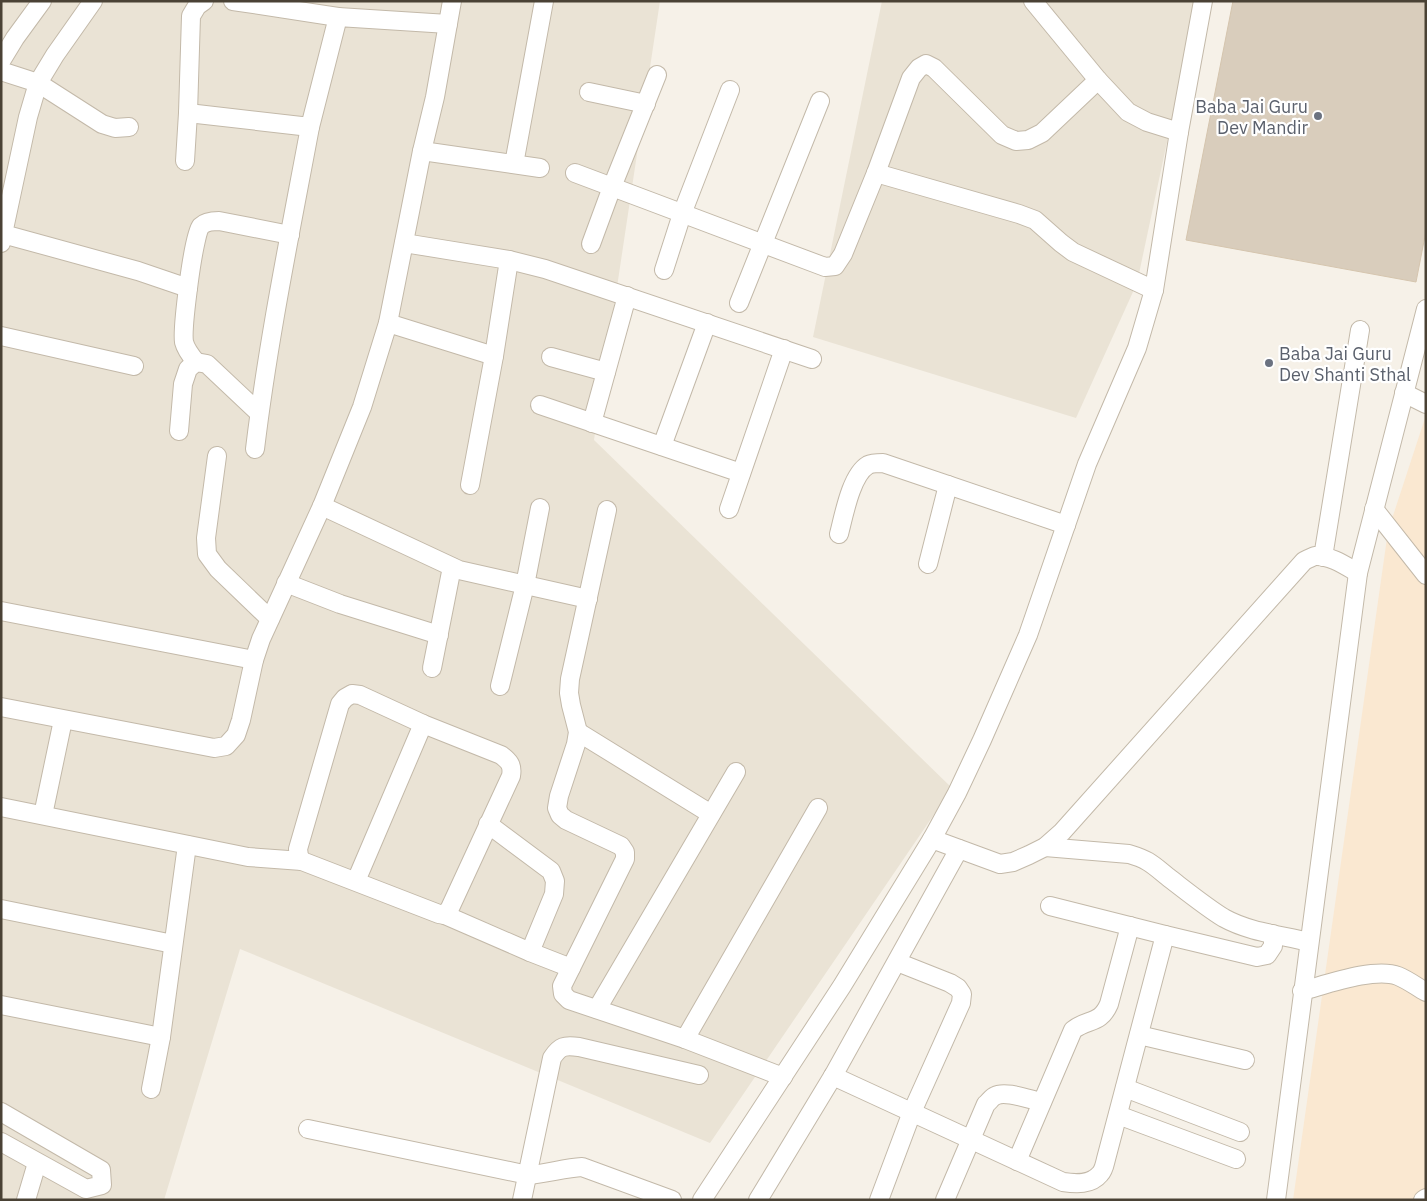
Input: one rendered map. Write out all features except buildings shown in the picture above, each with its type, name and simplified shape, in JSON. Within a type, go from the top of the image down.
[{"type":"street","points":[[1,61],[42,1]]},
{"type":"street","points":[[93,1],[38,82],[26,125],[2,238],[138,271],[188,288]]},
{"type":"street","points":[[185,161],[192,16],[197,6],[204,1]]},
{"type":"street","points":[[233,1],[338,17],[448,24]]},
{"type":"street","points":[[1,707],[214,748],[226,746],[236,735],[254,660],[270,618],[322,506],[362,407],[388,323],[422,151],[435,97],[452,1]]},
{"type":"street","points":[[514,164],[544,1]]},
{"type":"street","points":[[1033,1],[1098,80],[1128,112],[1147,122],[1179,132]]},
{"type":"street","points":[[702,1200],[842,986],[932,838],[978,749],[1028,635],[1087,464],[1137,348],[1154,290],[1179,132],[1203,1]]},
{"type":"street","points":[[255,449],[259,413],[310,127],[338,17]]},
{"type":"street","points":[[575,173],[825,267],[835,266],[842,254],[876,173],[912,78],[919,68],[926,64],[934,68],[1002,135],[1016,141],[1028,140],[1042,133],[1098,80]]},
{"type":"street","points":[[1,71],[38,82],[102,124],[115,128],[129,127]]},
{"type":"street","points":[[591,244],[657,76]]},
{"type":"street","points":[[664,270],[682,214],[730,90]]},
{"type":"street","points":[[589,92],[646,104]]},
{"type":"street","points":[[740,303],[762,243],[820,100]]},
{"type":"street","points":[[188,113],[310,127]]},
{"type":"street","points":[[422,151],[540,168]]},
{"type":"street","points":[[876,173],[1035,220],[1073,252],[1154,290]]},
{"type":"street","points":[[259,413],[207,364],[196,362],[188,353],[184,342],[188,288],[196,234],[201,226],[219,221],[290,235]]},
{"type":"street","points":[[404,243],[509,260],[545,269],[812,359]]},
{"type":"street","points":[[470,485],[494,356],[509,260]]},
{"type":"street","points":[[592,423],[627,296]]},
{"type":"street","points":[[1276,1200],[1358,573],[1426,309]]},
{"type":"street","points":[[388,323],[494,356]]},
{"type":"street","points":[[662,446],[707,323]]},
{"type":"street","points":[[1324,557],[1360,330]]},
{"type":"street","points":[[1,336],[134,366]]},
{"type":"street","points":[[729,509],[784,349]]},
{"type":"street","points":[[551,357],[606,372]]},
{"type":"street","points":[[179,431],[183,384],[188,369],[196,362]]},
{"type":"street","points":[[1404,393],[1426,404]]},
{"type":"street","points":[[540,405],[741,473]]},
{"type":"street","points":[[217,456],[206,538],[207,554],[218,569],[270,618]]},
{"type":"street","points":[[839,534],[859,472],[870,464],[883,463],[1066,525]]},
{"type":"street","points":[[928,564],[948,485]]},
{"type":"street","points":[[322,506],[459,570],[588,599]]},
{"type":"street","points":[[500,686],[525,585],[540,508]]},
{"type":"street","points":[[1374,509],[1426,575]]},
{"type":"street","points":[[607,510],[570,679],[570,705],[578,732],[576,744],[556,808],[566,820],[621,846],[625,852],[625,859],[562,986],[563,994],[568,1000],[685,1039],[783,1077]]},
{"type":"street","points":[[932,838],[1000,864],[1013,862],[1045,847],[1068,825],[1304,561],[1314,556],[1324,557],[1358,573]]},
{"type":"street","points":[[432,668],[452,567]]},
{"type":"street","points":[[286,583],[340,604],[439,635]]},
{"type":"street","points":[[1,611],[254,660]]},
{"type":"street","points":[[302,861],[298,849],[340,704],[352,694],[360,695],[423,724],[501,755],[509,761],[512,768],[511,776],[445,915]]},
{"type":"street","points":[[43,815],[63,720]]},
{"type":"street","points":[[356,881],[423,724]]},
{"type":"street","points":[[578,732],[711,814]]},
{"type":"street","points":[[597,1009],[736,772]]},
{"type":"street","points":[[1,807],[248,857],[302,861],[445,915],[571,968]]},
{"type":"street","points":[[685,1039],[818,808]]},
{"type":"street","points":[[488,824],[551,871],[555,881],[554,894],[530,952]]},
{"type":"street","points":[[151,1089],[161,1037],[187,845]]},
{"type":"street","points":[[1045,847],[1129,854],[1142,858],[1153,864],[1167,877],[1234,924],[1309,942]]},
{"type":"street","points":[[758,1200],[833,1076],[960,849]]},
{"type":"street","points":[[1050,906],[1257,956],[1267,955],[1273,946],[1273,934]]},
{"type":"street","points":[[1,909],[173,944]]},
{"type":"street","points":[[1017,1161],[1073,1030],[1080,1025],[1100,1019],[1106,1012],[1130,926]]},
{"type":"street","points":[[833,1076],[1063,1182],[1077,1184],[1089,1181],[1101,1173],[1118,1116],[1165,935]]},
{"type":"street","points":[[879,1200],[912,1112],[961,1003],[962,994],[958,988],[950,983],[897,962]]},
{"type":"street","points":[[1302,991],[1371,973],[1386,973],[1399,976],[1426,992]]},
{"type":"street","points":[[1,1005],[161,1037]]},
{"type":"street","points":[[1139,1035],[1245,1060]]},
{"type":"street","points":[[522,1200],[552,1058],[558,1049],[568,1046],[579,1047],[698,1075]]},
{"type":"street","points":[[1125,1088],[1240,1132]]},
{"type":"street","points":[[945,1200],[986,1104],[994,1096],[1002,1094],[1042,1102]]},
{"type":"street","points":[[1,1112],[101,1170],[102,1185],[86,1189],[1,1142]]},
{"type":"street","points":[[1118,1116],[1236,1159]]},
{"type":"street","points":[[308,1129],[528,1175],[582,1167],[672,1200]]},
{"type":"street","points":[[26,1200],[37,1162]]},
{"type":"shaded area","points":[[1,1],[660,1],[594,440],[952,788],[710,1143],[240,949],[164,1200],[1,1200]]},
{"type":"shaded area","points":[[882,1],[1197,1],[1137,283],[1076,418],[813,337]]},
{"type":"shaded area","points":[[1426,415],[1426,1200],[1293,1200],[1388,531]]},
{"type":"place","name":"Baba Jai Guru Dev Mandir","points":[[1318,116]]},
{"type":"place","name":"Baba Jai Guru Dev Shanti Sthal","points":[[1269,363]]}]
